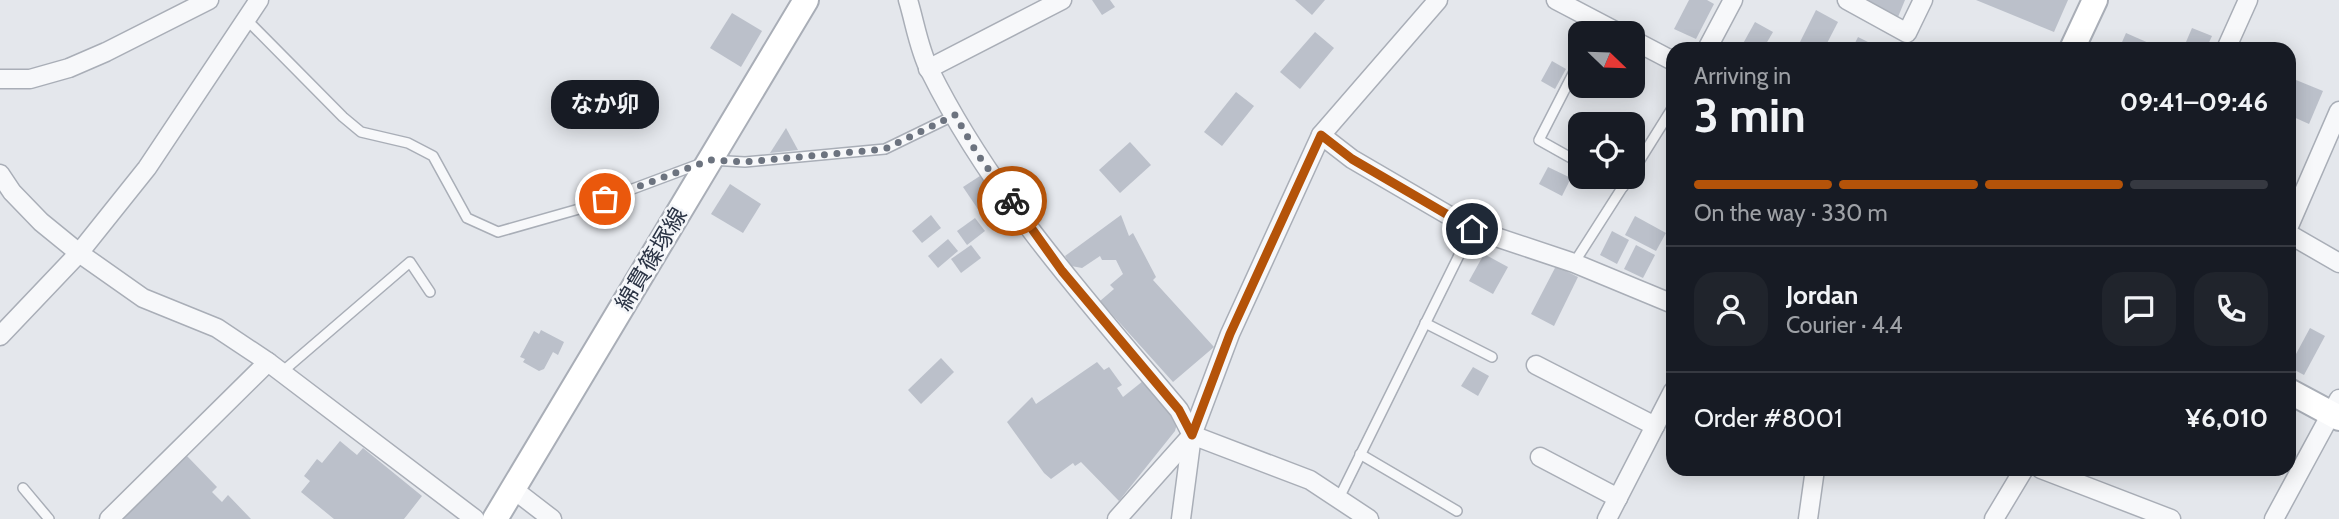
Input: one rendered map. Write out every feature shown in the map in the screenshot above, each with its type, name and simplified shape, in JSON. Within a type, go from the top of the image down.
[{"type":"main road","name":"綿貫篠塚線","points":[[495,519],[806,0]]},
{"type":"main road","points":[[2076,42],[2095,0]]},
{"type":"main road","points":[[2296,394],[2336,411]]},
{"type":"street","points":[[0,336],[79,253],[147,168],[259,0]]},
{"type":"street","points":[[908,0],[928,69],[978,155],[1062,271],[1179,410],[1192,435],[1310,480],[1369,519]]},
{"type":"street","points":[[928,69],[1062,0]]},
{"type":"street","points":[[1181,519],[1192,435],[1230,334],[1321,135],[1437,0]]},
{"type":"street","points":[[1556,0],[1586,21]]},
{"type":"street","points":[[1711,42],[1733,0]]},
{"type":"street","points":[[1847,0],[1907,33],[1923,0]]},
{"type":"street","points":[[2229,42],[2248,0]]},
{"type":"street","points":[[0,79],[30,79],[69,68],[204,2]]},
{"type":"street","points":[[1645,46],[1666,57]]},
{"type":"street","points":[[2296,211],[2337,123]]},
{"type":"street","points":[[1321,135],[1352,159],[1472,229],[1574,263],[1666,301]]},
{"type":"street","points":[[0,174],[12,192],[41,222],[79,253],[143,298],[216,328],[275,367],[475,519]]},
{"type":"street","points":[[2296,238],[2339,263]]},
{"type":"street","points":[[1536,365],[1655,426]]},
{"type":"street","points":[[109,519],[275,367]]},
{"type":"street","points":[[1607,519],[1666,405]]},
{"type":"street","points":[[2274,519],[2336,411]]},
{"type":"street","points":[[1117,519],[1192,435]]},
{"type":"street","points":[[1540,457],[1618,498]]},
{"type":"street","points":[[1808,519],[1814,476]]},
{"type":"street","points":[[1994,519],[2020,476]]},
{"type":"street","points":[[2058,476],[2171,519]]},
{"type":"street","points":[[513,489],[552,519]]},
{"type":"lane","points":[[246,19],[361,132],[408,143],[433,156],[467,218],[498,232],[579,209],[710,160],[745,162],[885,149],[955,115]]},
{"type":"lane","points":[[1568,83],[1539,140],[1568,156]]},
{"type":"lane","points":[[1645,152],[1666,118]]},
{"type":"lane","points":[[1574,263],[1622,189]]},
{"type":"lane","points":[[1339,498],[1472,229]]},
{"type":"lane","points":[[275,367],[410,262],[430,292]]},
{"type":"lane","points":[[1425,323],[1492,357]]},
{"type":"lane","points":[[1360,454],[1457,511]]},
{"type":"lane","points":[[23,488],[49,519]]},
{"type":"building","points":[[1092,0],[1110,0],[1115,7],[1102,15]]},
{"type":"building","points":[[1295,0],[1325,0],[1312,15]]},
{"type":"building","points":[[1689,0],[1707,0],[1714,4],[1696,39],[1674,29]]},
{"type":"building","points":[[1866,0],[1905,0],[1898,17]]},
{"type":"building","points":[[1976,0],[2068,0],[2054,32]]},
{"type":"building","points":[[1816,10],[1838,22],[1828,42],[1800,42]]},
{"type":"building","points":[[732,13],[762,31],[741,67],[710,48]]},
{"type":"building","points":[[1755,22],[1773,32],[1767,42],[1744,42]]},
{"type":"building","points":[[2192,28],[2212,36],[2209,42],[2186,42]]},
{"type":"building","points":[[1315,32],[1334,48],[1300,89],[1280,72]]},
{"type":"building","points":[[2126,33],[2146,42],[2122,42]]},
{"type":"building","points":[[1858,37],[1868,42],[1856,42]]},
{"type":"building","points":[[1552,61],[1566,69],[1555,89],[1541,81]]},
{"type":"building","points":[[2296,80],[2323,91],[2309,124],[2296,118]]},
{"type":"building","points":[[1236,92],[1254,106],[1222,146],[1204,132]]},
{"type":"building","points":[[786,128],[798,150],[770,153]]},
{"type":"building","points":[[1130,142],[1151,165],[1120,193],[1099,170]]},
{"type":"building","points":[[1548,167],[1568,177],[1568,184],[1562,196],[1539,184]]},
{"type":"building","points":[[983,174],[1008,211],[988,224],[963,187]]},
{"type":"building","points":[[730,184],[761,204],[743,233],[711,214]]},
{"type":"building","points":[[931,215],[941,228],[922,243],[912,231]]},
{"type":"building","points":[[1121,215],[1129,236],[1133,233],[1156,277],[1153,280],[1214,347],[1173,382],[1100,301],[1114,289],[1110,285],[1123,274],[1116,260],[1102,260],[1100,256],[1082,268],[1071,266],[1065,256]]},
{"type":"building","points":[[1635,216],[1666,233],[1656,251],[1625,235]]},
{"type":"building","points":[[975,218],[985,231],[967,245],[957,231]]},
{"type":"building","points":[[1612,231],[1629,240],[1617,264],[1600,255]]},
{"type":"building","points":[[948,239],[958,251],[938,268],[928,256]]},
{"type":"building","points":[[971,245],[981,258],[961,273],[951,259]]},
{"type":"building","points":[[1636,245],[1655,255],[1643,278],[1624,269]]},
{"type":"building","points":[[1484,254],[1508,267],[1493,294],[1469,281]]},
{"type":"building","points":[[1556,266],[1578,277],[1554,326],[1531,314]]},
{"type":"building","points":[[2310,328],[2325,336],[2304,375],[2296,371],[2296,354]]},
{"type":"building","points":[[541,330],[564,342],[558,355],[553,352],[544,369],[539,371],[523,362],[525,359],[520,357],[534,331],[539,334]]},
{"type":"building","points":[[941,358],[954,372],[921,404],[908,390]]},
{"type":"building","points":[[1097,362],[1104,370],[1109,367],[1122,385],[1117,388],[1123,397],[1143,381],[1179,416],[1175,431],[1119,501],[1081,462],[1075,466],[1073,463],[1051,479],[1007,422],[1032,397],[1036,404]]},
{"type":"building","points":[[1473,367],[1489,376],[1478,396],[1461,386]]},
{"type":"building","points":[[340,441],[357,455],[363,448],[422,496],[404,519],[334,519],[301,492],[310,481],[304,476],[317,459],[322,463]]},
{"type":"building","points":[[186,455],[217,487],[212,492],[222,502],[228,495],[251,519],[119,519]]},
{"type":"way so far","points":[[605,199],[710,160],[745,162],[885,149],[955,115],[978,155],[1012,201]]},
{"type":"place","name":"なか卯","points":[[605,199]]},
{"type":"route","points":[[1012,201],[1062,271],[1179,410],[1192,435],[1230,334],[1321,135],[1352,159],[1472,229]]}]
